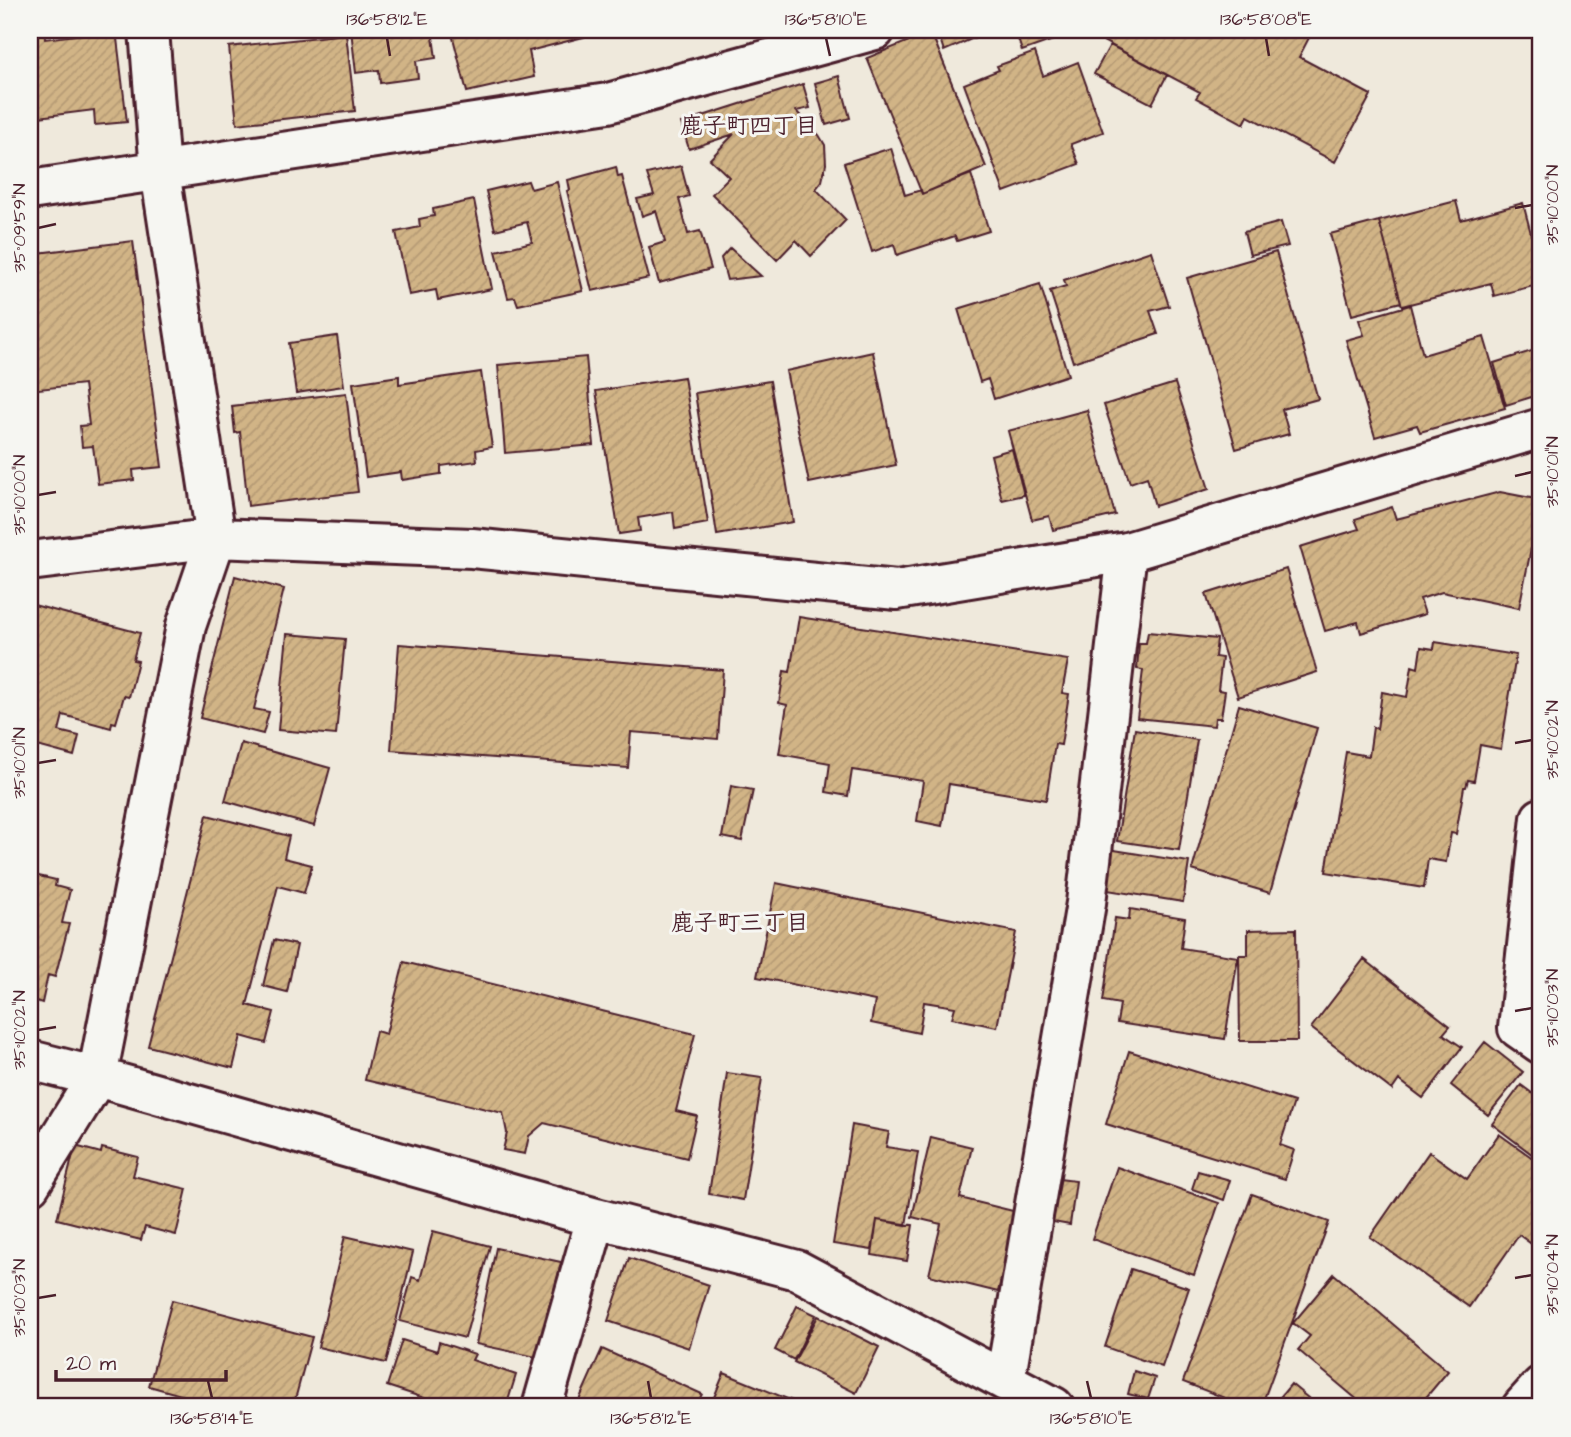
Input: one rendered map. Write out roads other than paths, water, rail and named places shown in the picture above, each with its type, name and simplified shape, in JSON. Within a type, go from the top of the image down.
[{"type":"street","points":[[30,1185],[97,1077],[186,626],[216,538],[160,171],[149,30]]},
{"type":"street","points":[[30,190],[608,103],[875,30]]},
{"type":"street","points":[[30,561],[216,538],[472,548],[897,590],[1127,552],[1541,428]]},
{"type":"street","points":[[1005,1381],[1086,903],[1127,552]]},
{"type":"street","points":[[1541,818],[1518,1028],[1541,1044]]},
{"type":"street","points":[[30,1060],[797,1270],[1054,1407]]},
{"type":"street","points":[[542,1407],[596,1217]]},
{"type":"street","points":[[1522,1407],[1541,1385]]},
{"type":"district","name":"鹿子町四丁目","points":[[749,125]]},
{"type":"district","name":"鹿子町三丁目","points":[[740,922]]}]
